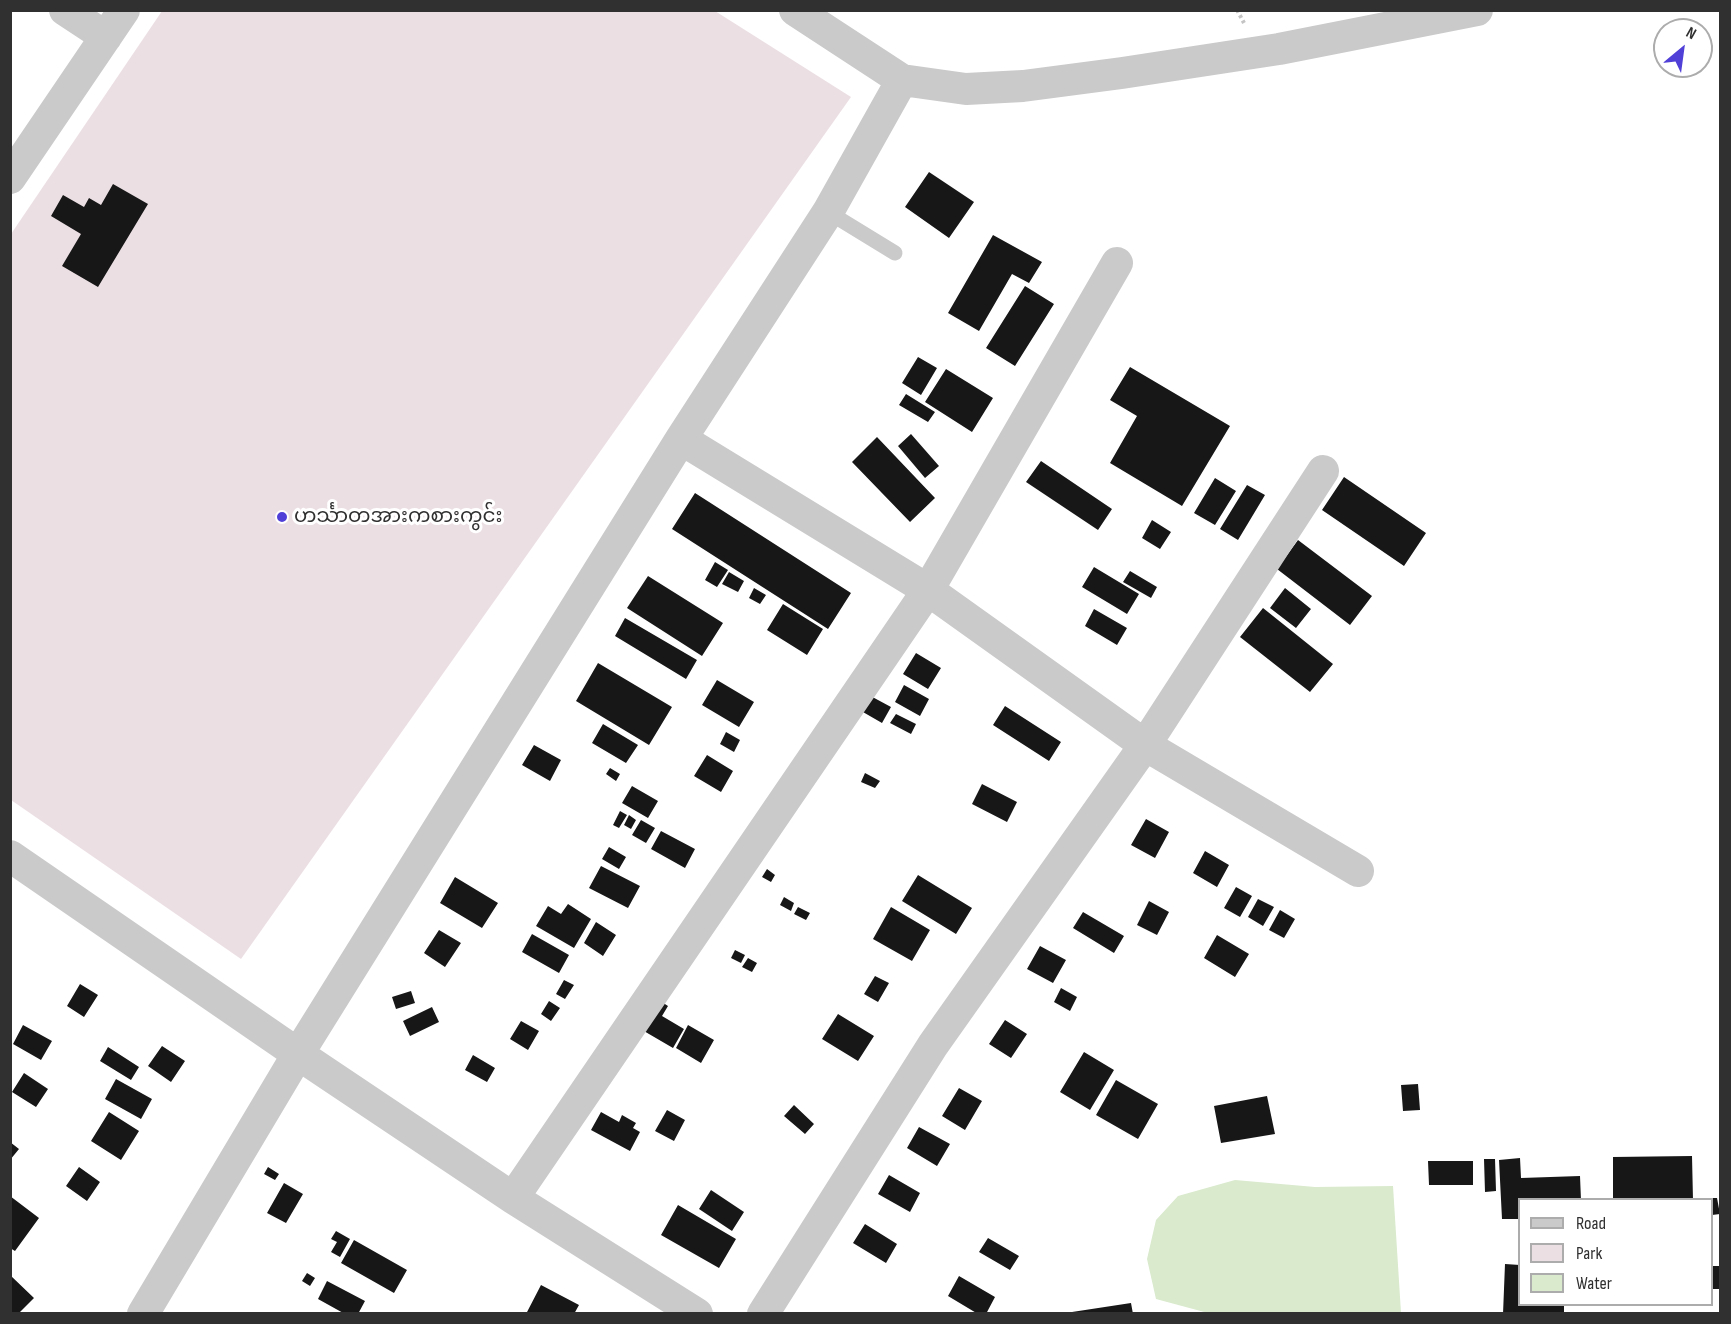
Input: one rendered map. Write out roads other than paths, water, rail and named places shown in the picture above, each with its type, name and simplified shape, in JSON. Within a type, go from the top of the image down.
[{"type":"street","points":[[65,10],[106,37]]},
{"type":"street","points":[[10,178],[124,10]]},
{"type":"street","points":[[795,10],[902,80],[966,89],[1023,86],[1261,52],[1477,10]]},
{"type":"street","points":[[148,1312],[298,1054],[681,439],[828,212],[902,80]]},
{"type":"street","points":[[513,1198],[928,590],[1117,263]]},
{"type":"street","points":[[681,439],[928,590],[1145,745],[1358,871]]},
{"type":"street","points":[[763,1314],[933,1045],[1145,745],[1323,471]]},
{"type":"street","points":[[10,856],[298,1054],[513,1198],[697,1314]]},
{"type":"lane","points":[[828,212],[895,253]]},
{"type":"water","points":[[1235,1180],[1315,1187],[1393,1186],[1401,1313],[1208,1313],[1156,1299],[1147,1259],[1156,1220],[1178,1196]]},
{"type":"place","name":"ဟင်္သာတအားကစားကွင်း","points":[[282,517]]}]
